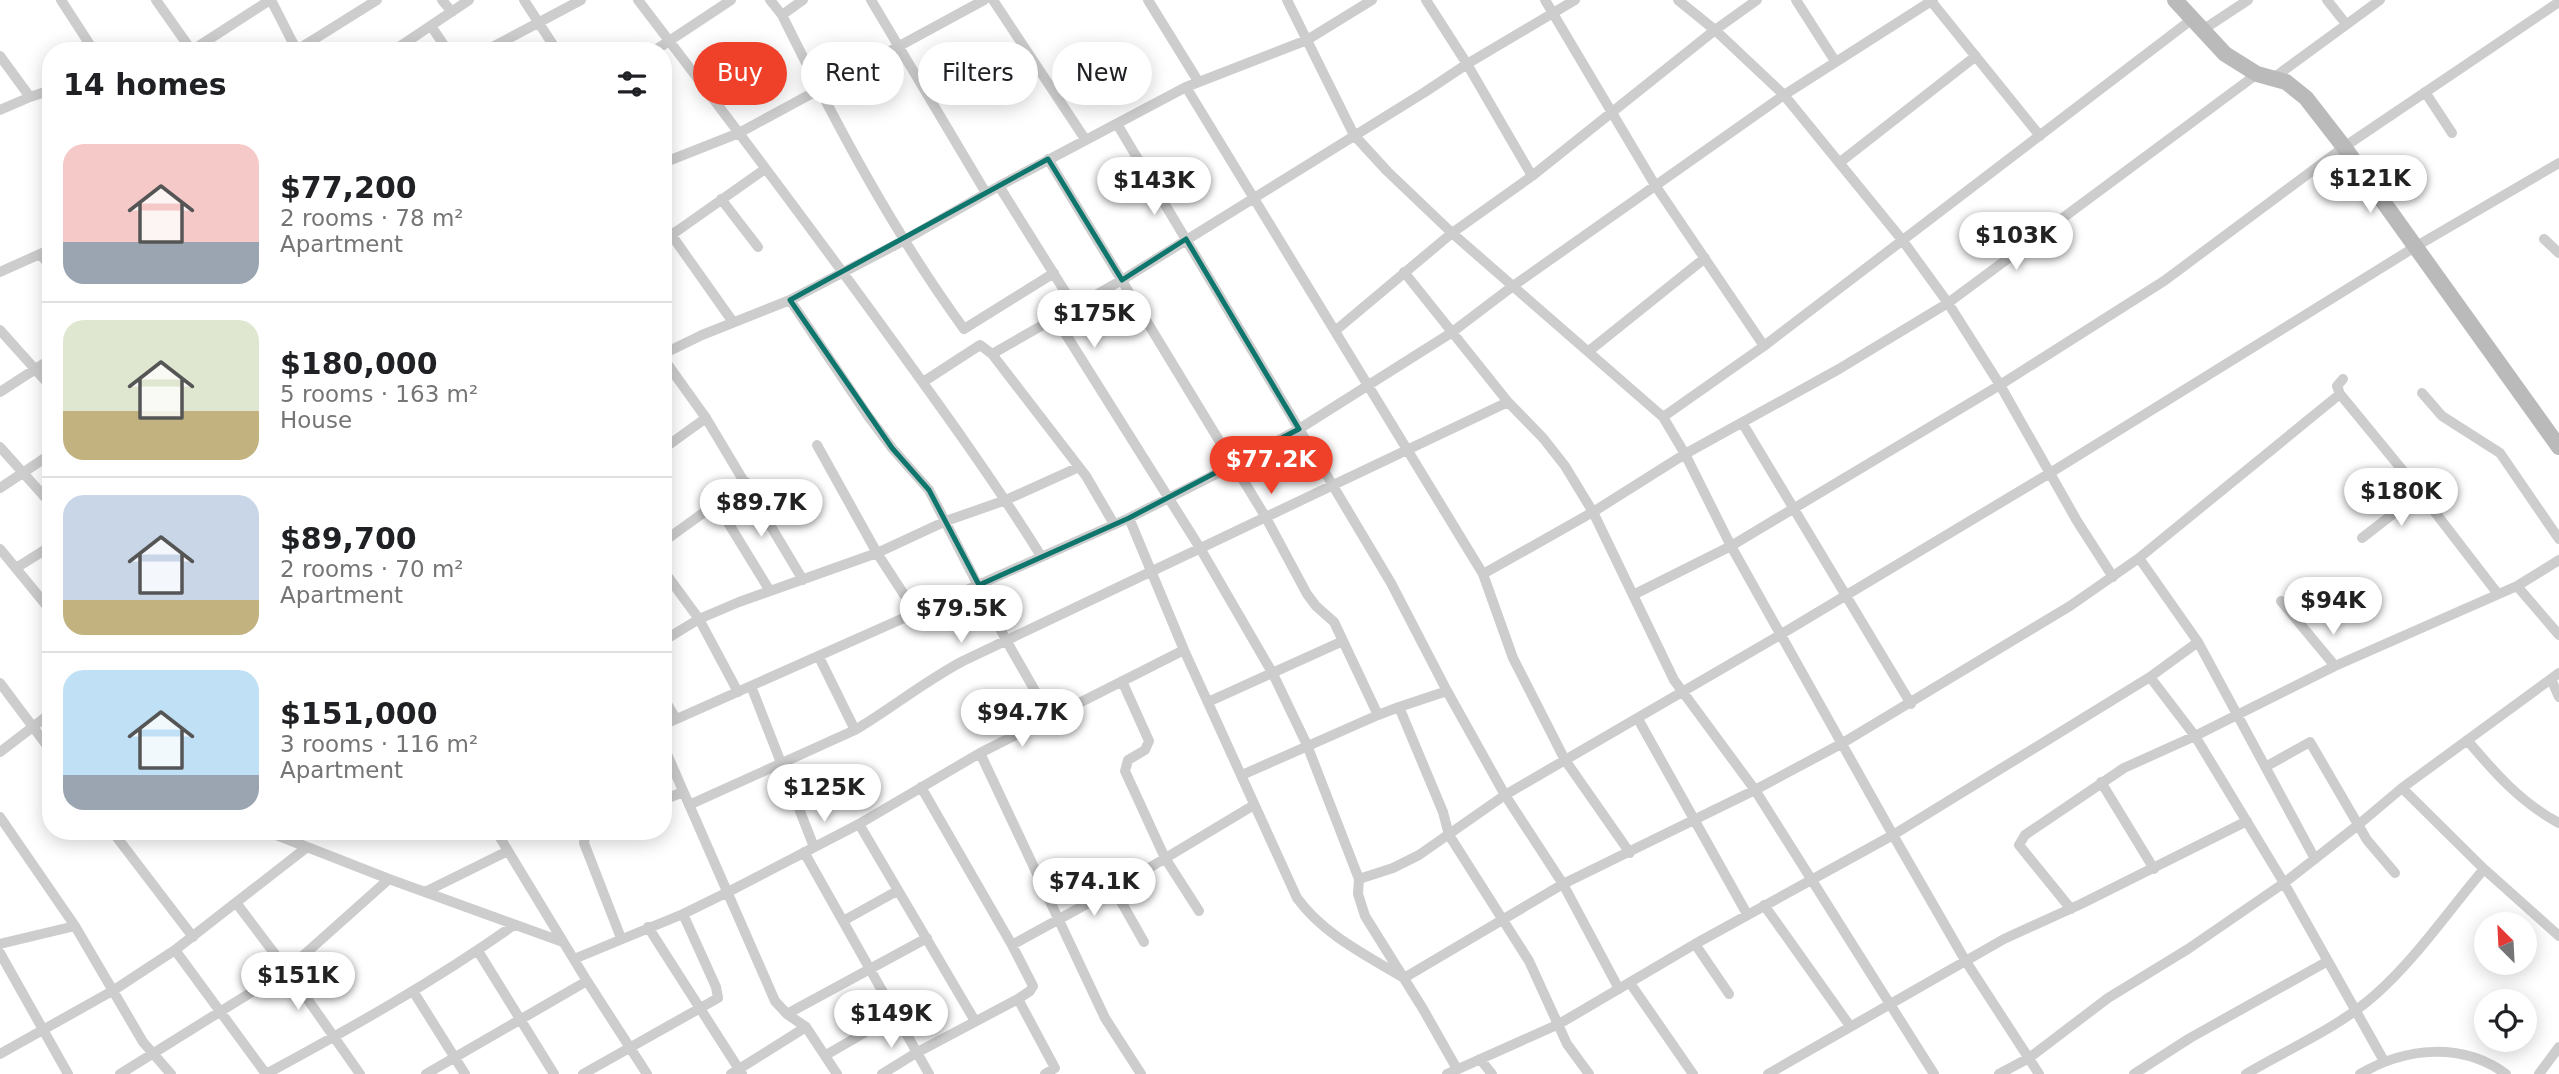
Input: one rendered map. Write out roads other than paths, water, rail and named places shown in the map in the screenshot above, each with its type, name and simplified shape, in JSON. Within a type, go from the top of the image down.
[{"type":"street","points":[[61,0],[88,42]]},
{"type":"street","points":[[156,0],[186,42]]},
{"type":"street","points":[[206,42],[270,0],[293,42]]},
{"type":"street","points":[[310,42],[377,0]]},
{"type":"street","points":[[442,0],[452,12]]},
{"type":"street","points":[[407,42],[468,0]]},
{"type":"street","points":[[524,0],[551,42]]},
{"type":"street","points":[[501,42],[581,0]]},
{"type":"street","points":[[638,0],[669,41],[731,0]]},
{"type":"street","points":[[770,0],[782,15],[801,54]]},
{"type":"street","points":[[782,15],[803,0]]},
{"type":"street","points":[[871,0],[895,42]]},
{"type":"street","points":[[904,42],[984,0]]},
{"type":"street","points":[[993,0],[1085,139]]},
{"type":"street","points":[[1287,0],[1354,135],[1387,171],[1452,233],[1663,417],[1685,454],[1731,546],[1893,835],[1965,960],[2039,1074]]},
{"type":"street","points":[[672,352],[733,322],[790,300],[844,273],[1085,139],[1198,81],[1307,40],[1372,0]]},
{"type":"street","points":[[1426,0],[1467,64],[1532,176]]},
{"type":"street","points":[[1545,0],[1655,185],[1764,346]]},
{"type":"street","points":[[992,354],[1122,280],[1467,64],[1575,0]]},
{"type":"street","points":[[1678,0],[1784,95],[1903,241],[1948,303],[2000,385],[2113,577]]},
{"type":"street","points":[[1335,331],[1452,233],[1532,176],[1714,30],[1757,0]]},
{"type":"street","points":[[1796,0],[1835,61]]},
{"type":"street","points":[[2175,0],[2225,54],[2264,76],[2286,82],[2298,90],[2344,148],[2559,447]]},
{"type":"street","points":[[1663,417],[1764,346],[2040,136],[2196,25],[2248,0]]},
{"type":"street","points":[[2327,0],[2346,24]]},
{"type":"street","points":[[1483,574],[1593,512],[1685,454],[1744,424],[1839,369],[1948,303],[2264,76],[2380,0]]},
{"type":"street","points":[[1151,1],[1198,81]]},
{"type":"street","points":[[672,721],[1129,518],[1299,429],[1451,333],[1513,286],[1784,95],[1932,1],[2040,136]]},
{"type":"street","points":[[1633,595],[1731,546],[2000,385],[2164,281],[2344,148],[2559,2]]},
{"type":"street","points":[[431,26],[442,42]]},
{"type":"street","points":[[672,45],[923,382],[1006,500],[1041,556]]},
{"type":"street","points":[[0,56],[30,97]]},
{"type":"street","points":[[1839,163],[1976,56]]},
{"type":"street","points":[[904,58],[986,193]]},
{"type":"street","points":[[1186,87],[1483,574],[1513,658],[1565,760],[1630,853]]},
{"type":"street","points":[[2425,92],[2452,133]]},
{"type":"street","points":[[0,110],[42,93]]},
{"type":"street","points":[[672,159],[739,133],[801,100]]},
{"type":"street","points":[[827,105],[903,241],[964,329],[992,354],[1079,467],[1114,524]]},
{"type":"street","points":[[1116,124],[1391,583],[1505,795],[1563,884],[1619,989]]},
{"type":"street","points":[[1048,159],[1265,516],[1307,593],[1316,606],[1334,622],[1378,715]]},
{"type":"street","points":[[1359,878],[1407,862],[1505,795],[1846,596],[2415,247],[2559,163]]},
{"type":"street","points":[[672,234],[765,169]]},
{"type":"street","points":[[999,186],[1074,306]]},
{"type":"street","points":[[721,198],[758,247]]},
{"type":"street","points":[[2543,239],[2559,253]]},
{"type":"street","points":[[672,244],[733,322]]},
{"type":"street","points":[[1,270],[40,254],[42,256]]},
{"type":"street","points":[[1589,351],[1705,258]]},
{"type":"street","points":[[1404,272],[1508,402],[1553,451],[1593,512],[1667,668],[1682,693],[1755,790],[1934,1074]]},
{"type":"street","points":[[964,329],[1054,273]]},
{"type":"street","points":[[790,300],[868,416],[929,490],[1006,640],[1051,717]]},
{"type":"street","points":[[1055,317],[1200,548],[1272,674],[1307,745],[1359,878],[1358,894],[1362,910],[1404,978],[1452,1071],[1559,1024],[1747,914],[1893,835],[2150,677],[2198,642]]},
{"type":"street","points":[[0,330],[42,377]]},
{"type":"street","points":[[923,382],[980,345]]},
{"type":"street","points":[[0,392],[42,365]]},
{"type":"street","points":[[672,369],[746,482],[803,580]]},
{"type":"street","points":[[2343,379],[2337,386],[2340,394],[2420,492],[2497,594]]},
{"type":"street","points":[[2421,393],[2442,416],[2500,453],[2559,538]]},
{"type":"street","points":[[1404,978],[1563,884],[1695,821],[1841,744],[2070,606],[2139,558],[2340,394]]},
{"type":"street","points":[[689,804],[855,730],[930,678],[1006,640],[1508,402]]},
{"type":"street","points":[[672,443],[706,418]]},
{"type":"street","points":[[1744,424],[1911,704]]},
{"type":"street","points":[[817,445],[877,553],[916,612]]},
{"type":"street","points":[[0,447],[42,494]]},
{"type":"street","points":[[0,488],[42,460]]},
{"type":"street","points":[[672,636],[699,620],[770,591],[877,553],[1079,467]]},
{"type":"street","points":[[672,535],[746,482]]},
{"type":"street","points":[[2362,538],[2420,492]]},
{"type":"street","points":[[716,503],[770,591]]},
{"type":"street","points":[[1129,518],[1184,650],[1291,888],[1306,910],[1336,937],[1404,978]]},
{"type":"street","points":[[16,568],[42,552]]},
{"type":"street","points":[[2,554],[42,600]]},
{"type":"street","points":[[2139,558],[2198,642],[2315,859]]},
{"type":"street","points":[[2071,909],[2020,849],[2019,842],[2025,835],[2124,768],[2335,666],[2517,586],[2559,560]]},
{"type":"street","points":[[672,582],[699,620],[738,692]]},
{"type":"street","points":[[2517,586],[2559,635]]},
{"type":"street","points":[[2281,601],[2335,666]]},
{"type":"street","points":[[1208,702],[1343,641]]},
{"type":"street","points":[[574,959],[683,914],[728,892],[859,824],[980,753],[1184,650]]},
{"type":"street","points":[[819,657],[855,730]]},
{"type":"street","points":[[1999,1074],[2029,1058],[2108,998],[2188,949],[2284,883],[2402,788],[2555,676],[2559,697]]},
{"type":"street","points":[[2150,677],[2195,736],[2247,821],[2384,1061]]},
{"type":"street","points":[[1122,681],[1149,741],[1145,750],[1128,760],[1125,771],[1165,858],[1199,911]]},
{"type":"street","points":[[0,683],[42,739]]},
{"type":"street","points":[[751,686],[781,764],[809,849],[843,921],[929,1074]]},
{"type":"street","points":[[1242,775],[1378,715],[1447,691]]},
{"type":"street","points":[[1399,707],[1443,812],[1449,835],[1529,961],[1567,1044],[1588,1074]]},
{"type":"street","points":[[672,712],[676,719]]},
{"type":"street","points":[[0,751],[42,719]]},
{"type":"street","points":[[1638,719],[1747,914]]},
{"type":"street","points":[[2467,740],[2509,787],[2544,815],[2559,823]]},
{"type":"street","points":[[2267,766],[2310,742],[2358,825],[2380,857],[2395,873]]},
{"type":"street","points":[[980,753],[1105,1018],[1141,1074]]},
{"type":"street","points":[[672,766],[775,1001],[787,1014],[806,1027],[837,1074]]},
{"type":"street","points":[[2101,782],[2154,869]]},
{"type":"street","points":[[882,1074],[1018,999],[1030,991],[1032,983],[921,787]]},
{"type":"street","points":[[2402,788],[2484,869],[2559,936]]},
{"type":"street","points":[[672,796],[683,792]]},
{"type":"street","points":[[1012,944],[1114,889],[1254,805]]},
{"type":"street","points":[[0,817],[75,926],[136,1032],[171,1074]]},
{"type":"street","points":[[1768,1074],[1781,1071],[1850,1026],[2004,939],[2154,869],[2247,821]]},
{"type":"street","points":[[859,824],[975,1021]]},
{"type":"street","points":[[119,840],[193,937]]},
{"type":"street","points":[[287,840],[389,880],[563,942]]},
{"type":"street","points":[[502,840],[647,1074]]},
{"type":"street","points":[[584,840],[621,938]]},
{"type":"street","points":[[0,1054],[114,990],[176,950],[306,848]]},
{"type":"street","points":[[425,892],[508,850]]},
{"type":"street","points":[[2246,1074],[2355,1011],[2389,982],[2484,869]]},
{"type":"street","points":[[120,1074],[287,970],[389,880]]},
{"type":"street","points":[[1114,889],[1144,942]]},
{"type":"street","points":[[843,921],[897,891]]},
{"type":"street","points":[[237,904],[360,1074]]},
{"type":"street","points":[[1764,905],[1850,1026]]},
{"type":"street","points":[[583,1074],[716,1000],[718,993],[683,914]]},
{"type":"street","points":[[176,950],[266,1074],[413,991],[514,925]]},
{"type":"street","points":[[0,944],[75,926]]},
{"type":"street","points":[[648,927],[737,1072],[806,1027]]},
{"type":"street","points":[[787,1014],[928,938]]},
{"type":"street","points":[[1695,944],[1729,994]]},
{"type":"street","points":[[478,951],[554,1074]]},
{"type":"street","points":[[0,953],[68,1074]]},
{"type":"street","points":[[2134,1074],[2190,1038],[2328,961]]},
{"type":"street","points":[[426,1074],[587,981]]},
{"type":"street","points":[[1630,983],[1693,1074]]},
{"type":"street","points":[[413,991],[465,1074]]},
{"type":"street","points":[[1018,999],[1053,1072]]},
{"type":"street","points":[[826,1055],[895,1015]]},
{"type":"street","points":[[2541,1073],[2559,1047]]},
{"type":"street","points":[[2360,1074],[2384,1061],[2423,1053],[2458,1053],[2483,1059],[2506,1074]]},
{"type":"street","points":[[1480,1059],[1492,1074]]}]
